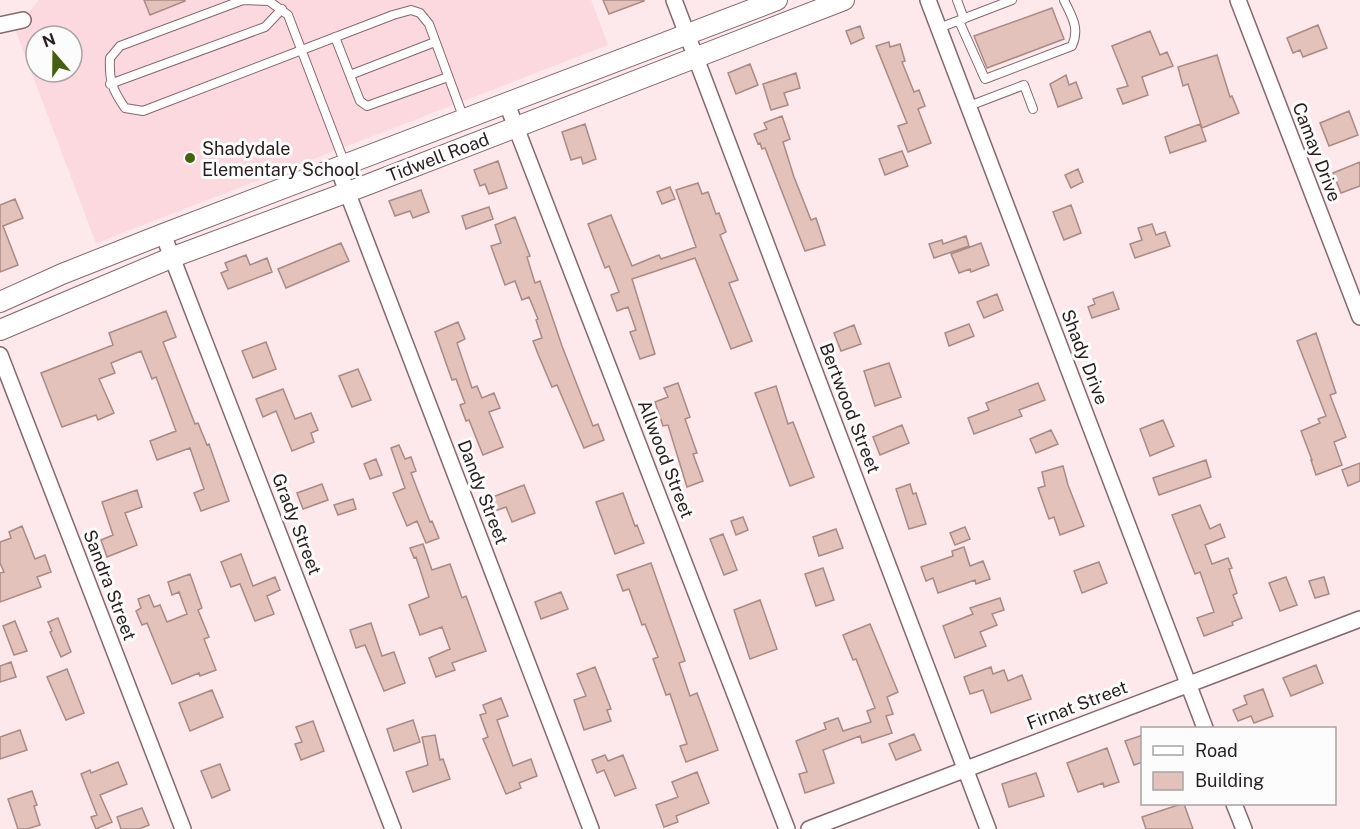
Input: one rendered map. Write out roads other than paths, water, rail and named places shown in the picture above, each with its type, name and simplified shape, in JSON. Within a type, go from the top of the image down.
[{"type":"main road","name":"Tidwell Road","points":[[0,302],[62,274],[163,234],[777,0]]},
{"type":"main road","name":"Tidwell Road","points":[[0,330],[173,257],[348,192],[844,0]]},
{"type":"street","name":"Bertwood Street","points":[[674,0],[988,829]]},
{"type":"street","name":"Shady Drive","points":[[928,0],[1204,727]]},
{"type":"street","name":"Camay Drive","points":[[1238,0],[1360,317]]},
{"type":"street","points":[[0,25],[23,20]]},
{"type":"street","name":"Allwood Street","points":[[507,104],[787,829]]},
{"type":"street","name":"Dandy Street","points":[[342,167],[348,192],[591,829]]},
{"type":"street","name":"Grady Street","points":[[163,234],[393,829]]},
{"type":"street","name":"Sandra Street","points":[[0,355],[183,829]]},
{"type":"street","name":"Firnat Street","points":[[809,829],[1360,619]]},
{"type":"street","points":[[1234,805],[1244,829]]},
{"type":"lane","points":[[342,167],[303,50],[288,15],[269,1],[243,0],[120,46],[110,58],[110,84],[125,108],[143,111],[303,50],[393,15],[411,10],[420,13],[429,24],[464,120]]},
{"type":"lane","points":[[957,0],[961,20],[985,79],[1072,46],[1076,36],[1075,25],[1065,0]]},
{"type":"lane","points":[[939,28],[1012,0]]},
{"type":"lane","points":[[110,84],[266,27],[282,9]]},
{"type":"lane","points":[[335,37],[360,101],[368,106],[448,77]]},
{"type":"lane","points":[[350,75],[435,42]]},
{"type":"lane","points":[[969,106],[1024,85],[1033,109]]},
{"type":"place","name":"Shadydale Elementary School","points":[[190,158]]}]
